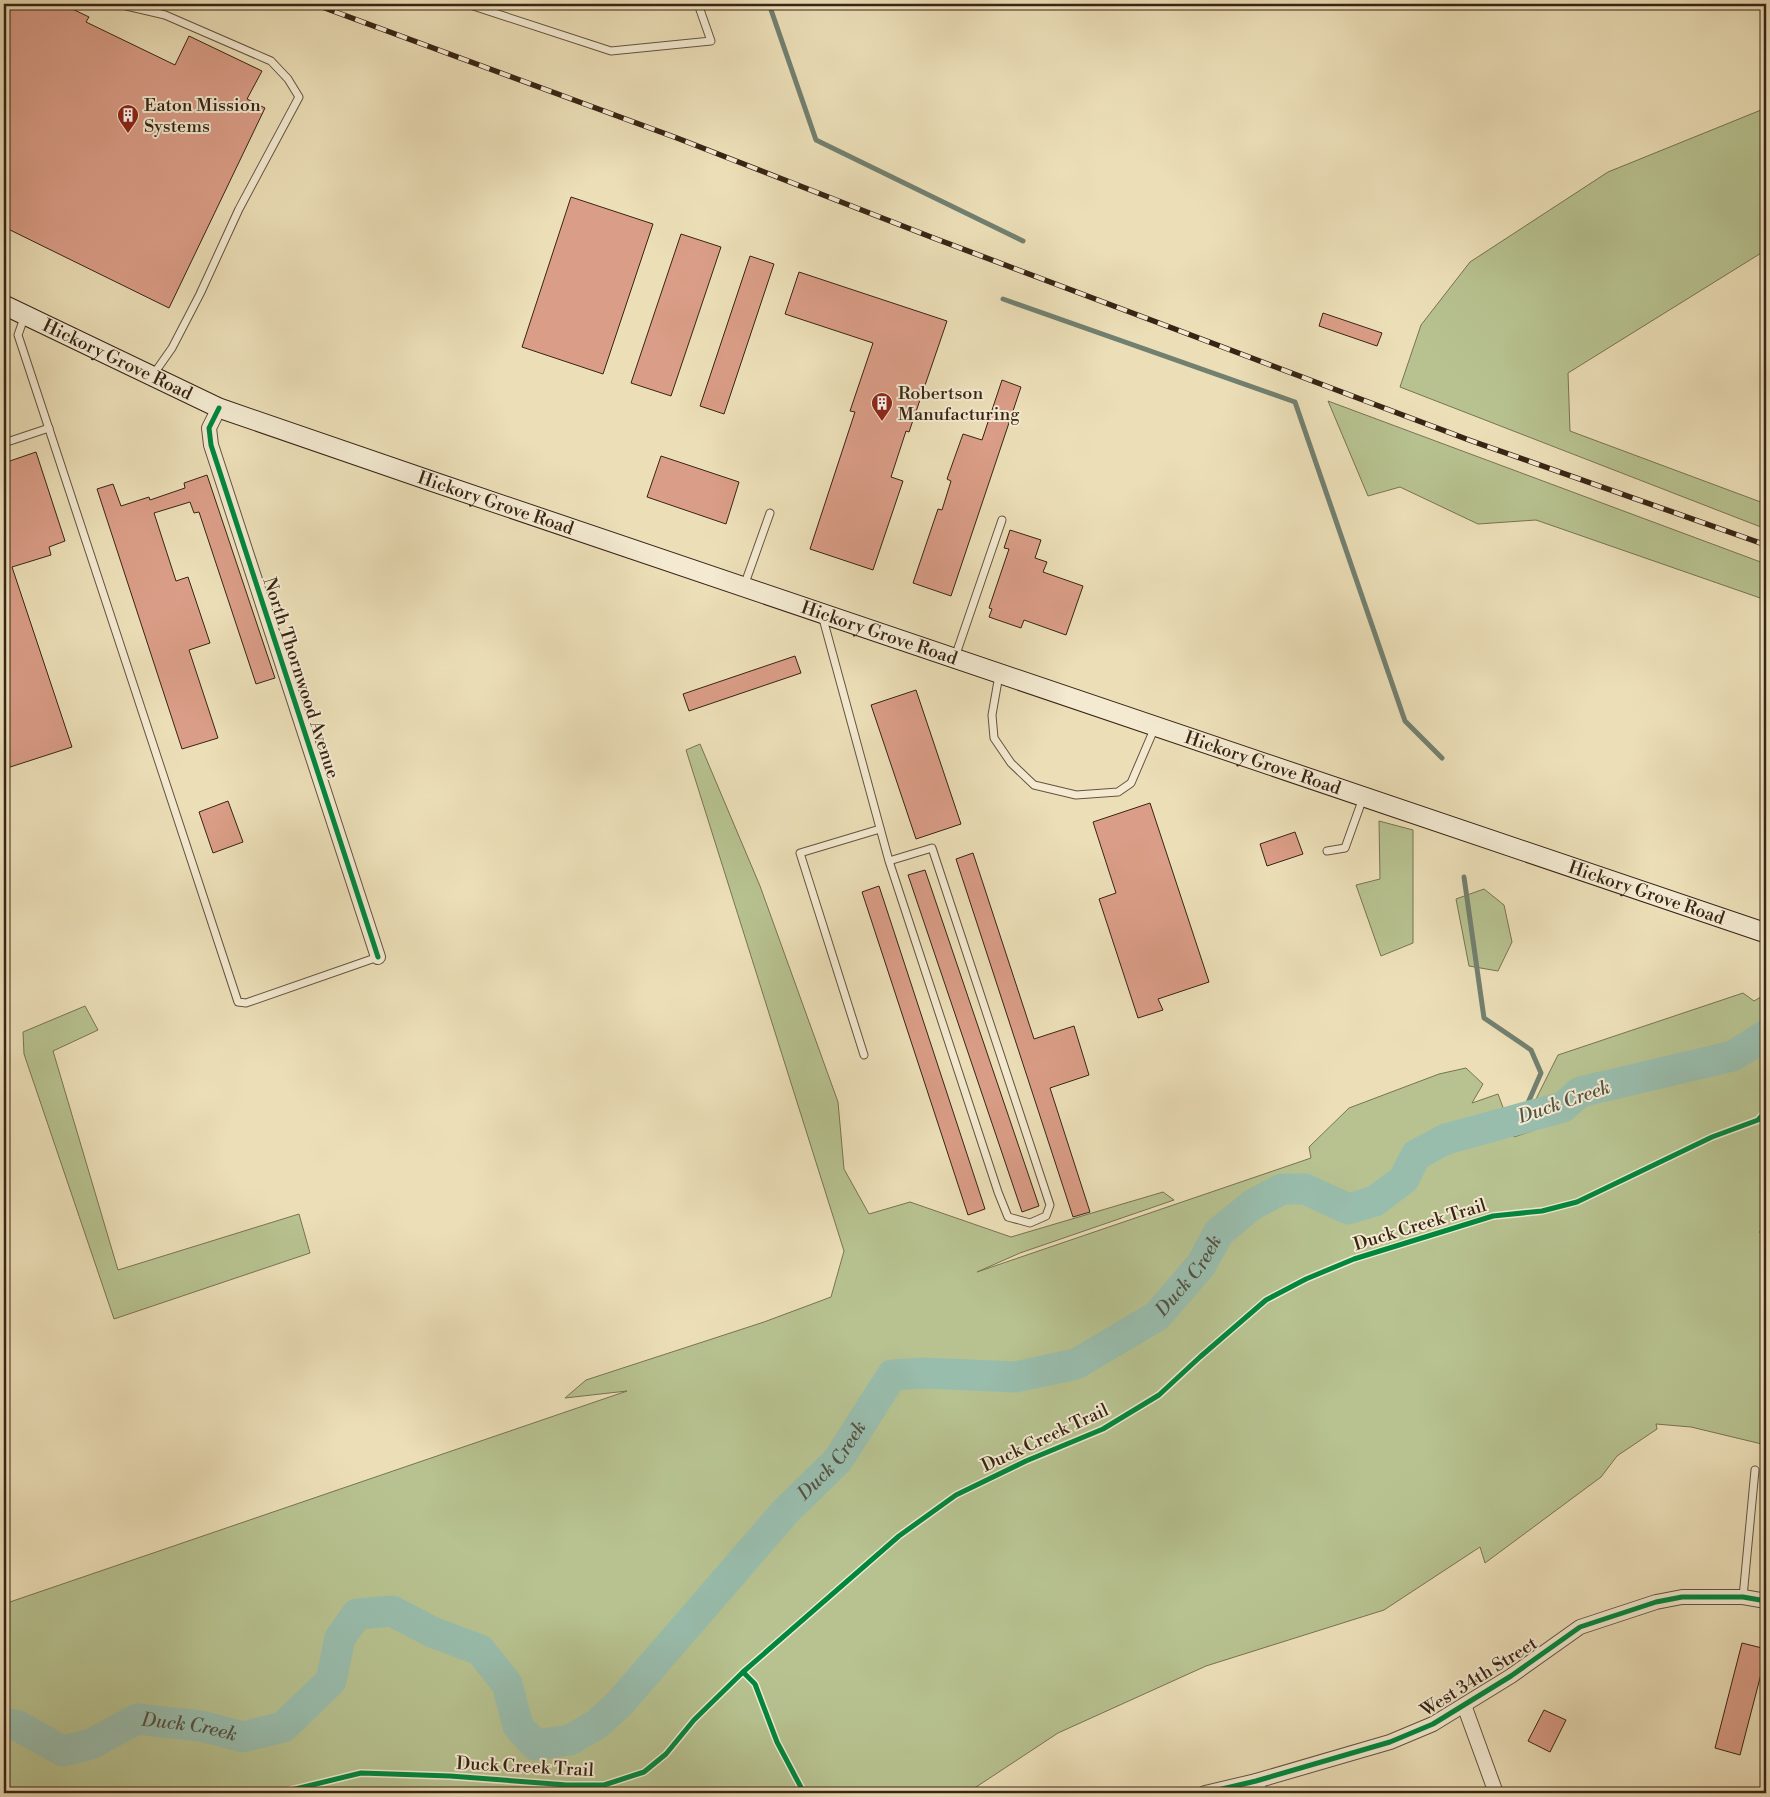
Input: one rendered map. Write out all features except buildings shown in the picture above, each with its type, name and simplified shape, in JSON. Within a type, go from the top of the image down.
[{"type":"main road","name":"Hickory Grove Road","points":[[4,305],[219,408],[1765,933]]},
{"type":"street","name":"North Thornwood Avenue","points":[[219,408],[209,428],[210,445],[378,957]]},
{"type":"street","name":"West 34th Street","points":[[1205,1793],[1258,1787],[1390,1742],[1434,1724],[1511,1676],[1580,1627],[1656,1602],[1682,1597],[1743,1597],[1766,1601]]},
{"type":"street","points":[[1464,1705],[1496,1793]]},
{"type":"lane","points":[[118,4],[165,15],[271,61],[288,79],[299,96],[263,167],[239,209],[200,294],[172,348],[153,375]]},
{"type":"lane","points":[[467,4],[611,51],[711,41],[698,4]]},
{"type":"lane","points":[[25,315],[18,335],[238,1002],[246,1003],[378,957]]},
{"type":"lane","points":[[4,442],[49,428]]},
{"type":"lane","points":[[744,586],[770,513]]},
{"type":"lane","points":[[955,658],[1002,520]]},
{"type":"lane","points":[[821,612],[889,861],[998,1192],[1008,1218],[1030,1223],[1046,1216],[1050,1205],[932,848],[889,861]]},
{"type":"lane","points":[[1000,672],[992,715],[994,738],[1011,763],[1034,785],[1076,795],[1118,792],[1131,783],[1156,725]]},
{"type":"lane","points":[[1327,851],[1345,848],[1364,796]]},
{"type":"lane","points":[[864,1055],[800,853],[880,829]]},
{"type":"lane","points":[[1743,1597],[1755,1470]]},
{"type":"green space","points":[[1766,108],[1766,250],[1568,373],[1570,431],[1766,504],[1766,529],[1400,387],[1421,325],[1470,262],[1608,172]]},
{"type":"green space","points":[[1328,401],[1766,564],[1766,600],[1536,520],[1478,524],[1400,487],[1368,496]]},
{"type":"green space","points":[[700,744],[760,886],[838,1102],[844,1169],[869,1214],[910,1202],[1011,1237],[1163,1192],[1174,1200],[1020,1253],[977,1272],[1311,1158],[1309,1147],[1349,1108],[1439,1074],[1466,1068],[1483,1084],[1472,1103],[1498,1094],[1514,1137],[1552,1124],[1638,1071],[1583,1084],[1538,1121],[1532,1107],[1558,1055],[1743,993],[1754,1001],[1766,994],[1766,1230],[1759,1232],[1766,1234],[1766,1445],[1691,1427],[1656,1424],[1657,1429],[1617,1456],[1601,1477],[1485,1563],[1480,1547],[1384,1610],[1206,1666],[1058,1733],[967,1793],[4,1793],[4,1604],[627,1391],[565,1398],[586,1380],[764,1322],[831,1297],[844,1251],[686,750]]},
{"type":"green space","points":[[1379,821],[1413,830],[1413,943],[1381,956],[1356,885],[1380,879]]},
{"type":"green space","points":[[1484,889],[1504,905],[1512,942],[1498,971],[1469,966],[1456,899]]},
{"type":"green space","points":[[85,1006],[98,1030],[53,1051],[118,1270],[299,1214],[310,1253],[114,1319],[24,1054],[23,1032]]},
{"type":"waterway","points":[[769,4],[816,140],[1023,241]]},
{"type":"waterway","points":[[1003,299],[1295,402],[1405,721],[1442,758]]},
{"type":"waterway","points":[[1464,877],[1484,1018],[1531,1050],[1541,1073],[1521,1119]]},
{"type":"waterway","name":"Duck Creek","points":[[4,1723],[18,1726],[63,1751],[91,1744],[137,1719],[201,1726],[243,1737],[283,1727],[331,1681],[340,1638],[357,1614],[392,1611],[432,1632],[480,1650],[507,1684],[518,1726],[535,1745],[570,1740],[597,1724],[620,1703],[784,1513],[838,1460],[892,1375],[925,1373],[1015,1377],[1076,1364],[1157,1316],[1201,1265],[1219,1232],[1252,1205],[1282,1189],[1305,1189],[1348,1209],[1375,1201],[1404,1179],[1416,1155],[1446,1139],[1563,1107],[1580,1092],[1733,1056],[1766,1035]]},
{"type":"railway","points":[[314,4],[677,138],[931,237],[1469,440],[1766,545]]},
{"type":"cycle path","points":[[219,408],[209,428],[211,445],[378,957]]},
{"type":"cycle path","name":"Duck Creek Trail","points":[[279,1793],[361,1773],[450,1776],[567,1785],[604,1785],[644,1772],[666,1754],[694,1720],[743,1672],[899,1536],[956,1495],[1026,1461],[1103,1429],[1159,1395],[1266,1300],[1306,1279],[1354,1259],[1493,1216],[1542,1211],[1577,1202],[1712,1137],[1758,1120],[1766,1111]]},
{"type":"cycle path","points":[[1205,1793],[1256,1781],[1390,1742],[1433,1724],[1511,1676],[1580,1627],[1656,1602],[1682,1597],[1743,1597],[1766,1601]]},
{"type":"cycle path","points":[[743,1672],[755,1684],[777,1742],[804,1793]]},
{"type":"place","name":"Eaton Mission Systems","points":[[128,134]]},
{"type":"place","name":"Robertson Manufacturing","points":[[882,422]]}]
